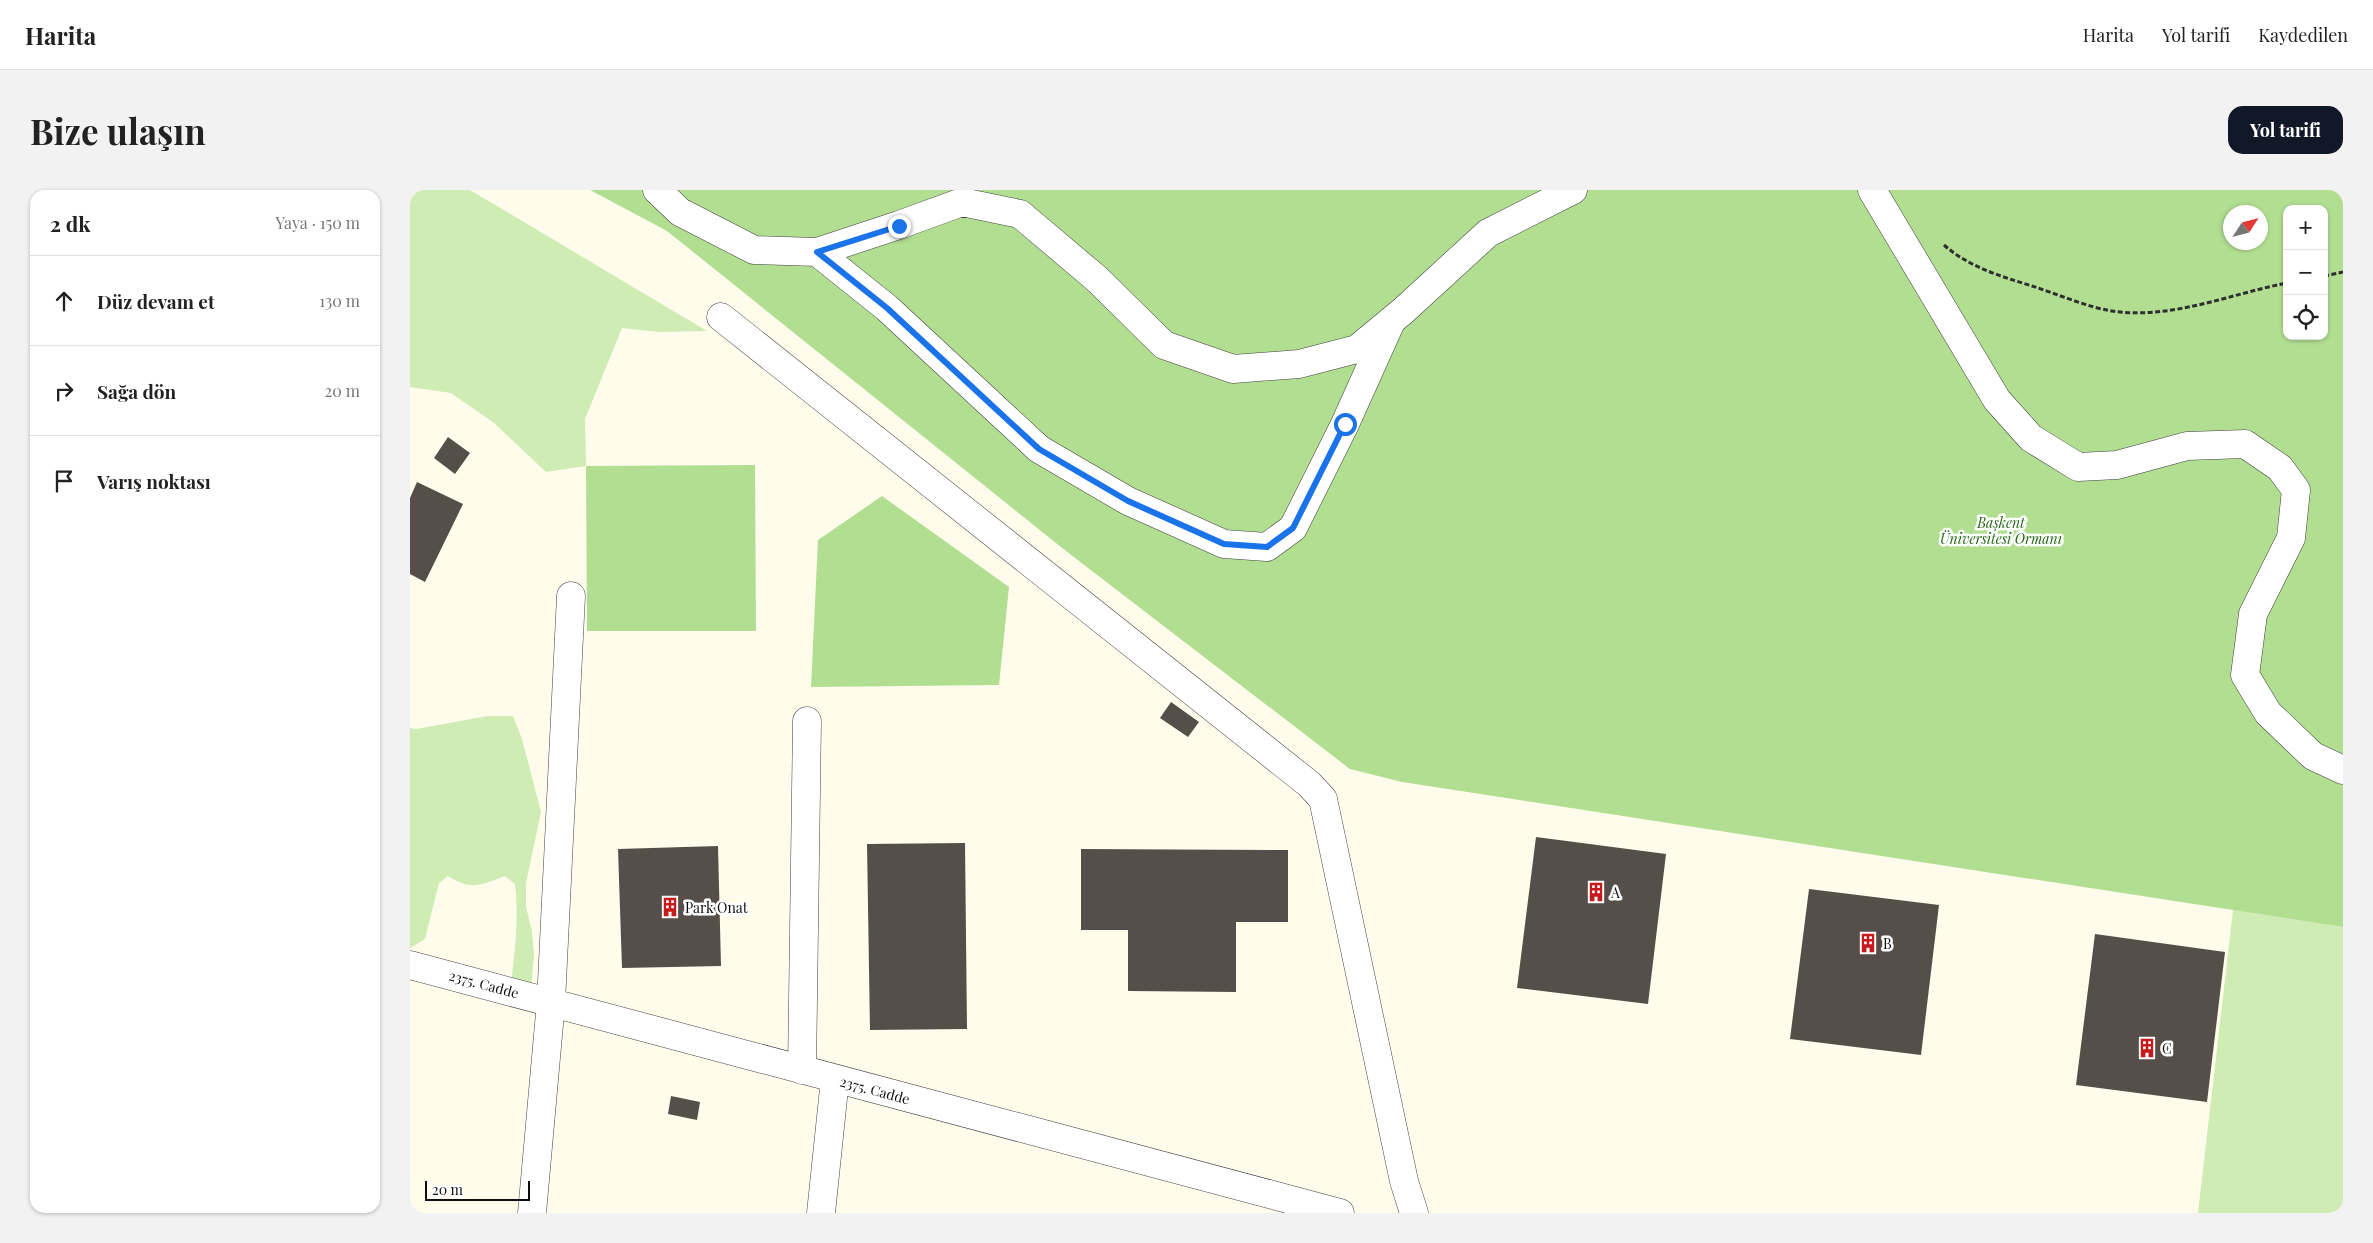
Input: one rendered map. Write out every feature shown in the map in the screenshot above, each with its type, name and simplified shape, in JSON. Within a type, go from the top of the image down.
[{"type":"street","points":[[657,190],[680,212],[754,250],[817,252],[899,226],[962,202],[1020,214],[1097,279],[1164,345],[1233,369],[1299,364],[1357,348],[1392,320],[1488,233],[1573,190]]},
{"type":"street","points":[[1872,190],[1997,400],[2031,438],[2078,467],[2117,465],[2186,446],[2245,444],[2280,468],[2296,490],[2292,538],[2253,614],[2245,675],[2268,713],[2313,756],[2343,770]]},
{"type":"street","points":[[817,252],[887,308],[1039,449],[1128,501],[1224,544],[1267,547],[1293,528],[1345,424],[1392,320]]},
{"type":"street","points":[[721,317],[1309,784],[1324,799],[1404,1181],[1414,1213]]},
{"type":"street","points":[[532,1213],[550,1002],[571,596]]},
{"type":"street","points":[[802,1070],[807,721]]},
{"type":"street","name":"2375. Cadde","points":[[410,965],[1340,1213]]},
{"type":"street","points":[[821,1213],[836,1079]]},
{"type":"path","points":[[1943,244],[1968,262],[1989,272],[2110,311],[2136,313],[2168,311],[2283,284]]},
{"type":"path","points":[[2328,275],[2343,272]]},
{"type":"green space","points":[[410,190],[470,190],[707,331],[659,332],[622,328],[585,419],[586,466],[546,472],[494,423],[451,393],[410,387]]},
{"type":"green space","name":"Başkent Üniversitesi Ormanı","points":[[590,190],[2343,190],[2343,927],[1402,782],[1350,769],[1066,551],[667,231]]},
{"type":"green space","points":[[755,465],[756,631],[587,631],[586,466]]},
{"type":"green space","points":[[882,496],[1009,587],[999,685],[811,687],[818,540]]},
{"type":"green space","points":[[488,716],[513,716],[522,739],[541,812],[526,883],[526,907],[532,931],[534,954],[531,990],[511,984],[517,909],[515,884],[505,876],[482,884],[470,885],[463,884],[448,876],[439,883],[425,939],[410,948],[410,728],[416,729]]},
{"type":"green space","points":[[2233,910],[2343,927],[2343,1213],[2198,1213]]},
{"type":"building","points":[[448,437],[470,453],[455,474],[434,458]]},
{"type":"building","points":[[417,482],[463,504],[425,582],[410,574],[410,498]]},
{"type":"building","points":[[1171,702],[1199,722],[1188,737],[1160,718]]},
{"type":"building","name":"A","points":[[1536,837],[1666,854],[1648,1004],[1517,988]]},
{"type":"building","points":[[965,843],[967,1029],[870,1030],[867,844]]},
{"type":"building","name":"Park Onat","points":[[718,846],[721,966],[622,968],[618,849]]},
{"type":"building","points":[[1081,849],[1288,850],[1288,922],[1236,922],[1236,992],[1128,991],[1128,930],[1081,930]]},
{"type":"building","name":"B","points":[[1809,889],[1939,905],[1921,1055],[1790,1039]]},
{"type":"building","name":"C","points":[[2095,934],[2225,952],[2207,1102],[2076,1085]]},
{"type":"building","points":[[671,1096],[700,1102],[697,1120],[668,1114]]},
{"type":"place","name":"A","points":[[1596,892]]},
{"type":"place","name":"Park Onat","points":[[670,907]]},
{"type":"place","name":"B","points":[[1868,943]]},
{"type":"place","name":"C","points":[[2147,1048]]},
{"type":"route","points":[[899,226],[817,252],[887,308],[1039,449],[1128,501],[1224,544],[1267,547],[1293,528],[1345,424]]}]
